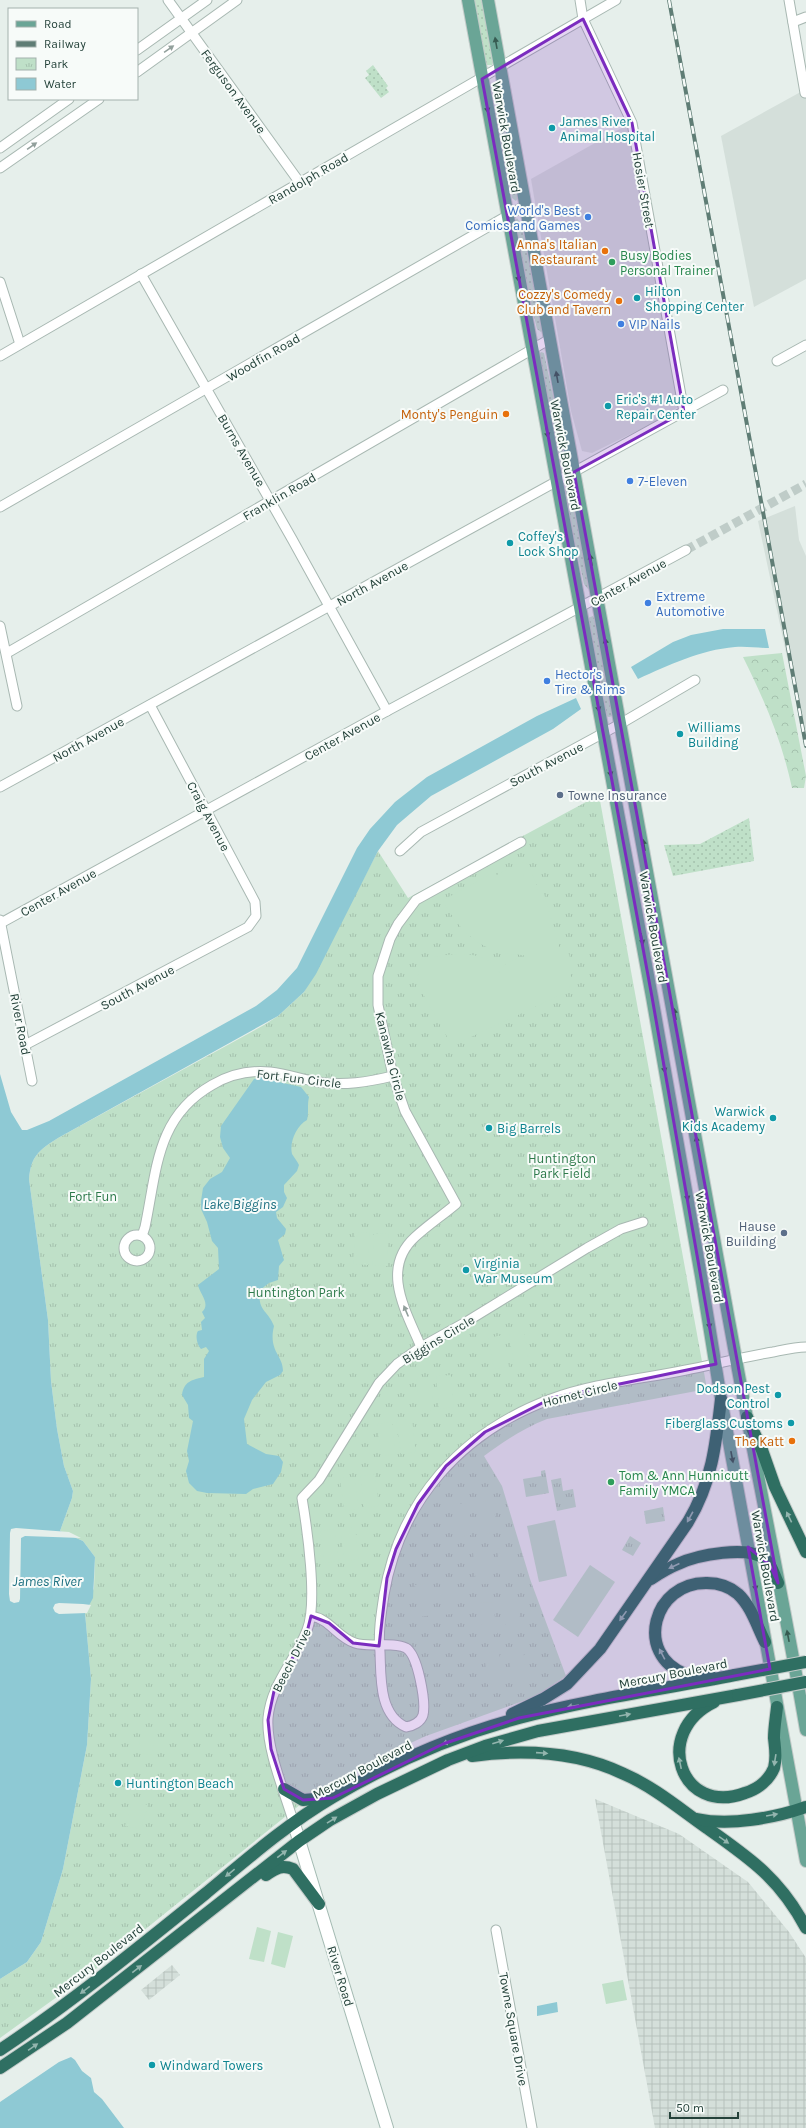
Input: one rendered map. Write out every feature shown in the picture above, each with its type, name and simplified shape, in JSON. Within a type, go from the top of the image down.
[{"type":"highway","points":[[485,1729],[554,1693],[576,1676],[600,1649],[688,1522],[705,1488],[716,1447],[721,1399]]},
{"type":"highway","points":[[747,1417],[762,1450],[775,1487],[806,1552]]},
{"type":"highway","points":[[645,1584],[680,1563],[720,1554],[749,1552],[766,1559],[778,1583]]},
{"type":"highway","points":[[735,1676],[687,1674],[674,1668],[664,1659],[656,1640],[655,1629],[658,1614],[666,1600],[680,1589],[696,1584],[711,1583],[726,1587],[739,1595],[747,1606],[765,1642]]},
{"type":"highway","name":"Mercury Boulevard","points":[[0,2050],[96,1981],[294,1824],[333,1798],[428,1750],[485,1729],[551,1710],[806,1662]]},
{"type":"highway","points":[[0,2068],[67,2023],[299,1841],[357,1805],[448,1760],[508,1739],[538,1731],[806,1682]]},
{"type":"highway","points":[[724,1697],[693,1717],[684,1728],[678,1747],[679,1762],[685,1777],[700,1790],[718,1796],[740,1795],[751,1792],[759,1787],[771,1774],[776,1756],[774,1737],[777,1707]]},
{"type":"highway","points":[[448,1760],[515,1752],[547,1753],[576,1758],[624,1774],[654,1791],[760,1867],[785,1893],[806,1928]]},
{"type":"highway","points":[[284,1789],[303,1800],[314,1801],[333,1798]]},
{"type":"highway","points":[[692,1818],[722,1822],[801,1808]]},
{"type":"highway","points":[[236,1891],[277,1868],[288,1867],[297,1872],[319,1904]]},
{"type":"main road","name":"Warwick Boulevard","points":[[468,0],[556,482],[635,901],[721,1399],[765,1642],[777,1707],[801,1808],[806,1861]]},
{"type":"main road","name":"Warwick Boulevard","points":[[488,0],[620,724],[654,897],[736,1359],[806,1730]]},
{"type":"main road","points":[[635,901],[654,897]]},
{"type":"main road","points":[[652,997],[671,994]]},
{"type":"main road","points":[[693,1230],[712,1226]]},
{"type":"street","name":"Ferguson Avenue","points":[[168,0],[300,183]]},
{"type":"street","points":[[138,49],[207,0]]},
{"type":"street","points":[[138,71],[237,0]]},
{"type":"street","name":"Hosier Street","points":[[580,0],[583,19],[632,123],[684,412]]},
{"type":"street","name":"Randolph Road","points":[[0,356],[482,79],[616,0]]},
{"type":"street","points":[[790,0],[805,93]]},
{"type":"street","points":[[793,22],[806,17]]},
{"type":"street","points":[[0,148],[68,100]]},
{"type":"street","points":[[0,168],[98,100]]},
{"type":"street","name":"Woodfin Road","points":[[0,507],[526,205]]},
{"type":"street","name":"Burns Avenue","points":[[141,274],[387,711]]},
{"type":"street","points":[[0,282],[20,344]]},
{"type":"street","name":"Franklin Road","points":[[7,653],[550,338]]},
{"type":"street","points":[[777,361],[806,345]]},
{"type":"street","name":"North Avenue","points":[[0,787],[723,390]]},
{"type":"street","name":"Center Avenue","points":[[0,922],[686,550]]},
{"type":"street","points":[[0,626],[7,653],[17,706]]},
{"type":"street","name":"South Avenue","points":[[400,851],[421,832],[620,724],[695,680]]},
{"type":"street","name":"Craig Avenue","points":[[150,705],[255,902],[256,916],[248,927]]},
{"type":"street","name":"Kanawha Circle","points":[[421,1346],[400,1297],[397,1281],[399,1262],[405,1249],[415,1237],[456,1204],[405,1112],[393,1076],[378,1006],[378,976],[384,954],[396,926],[416,900],[521,842]]},
{"type":"street","name":"River Road","points":[[0,922],[32,1080]]},
{"type":"street","name":"South Avenue","points":[[25,1045],[248,927]]},
{"type":"street","name":"Fort Fun Circle","points":[[142,1236],[163,1143],[169,1126],[178,1112],[192,1098],[220,1080],[239,1074],[259,1072],[336,1083],[369,1081],[393,1076]]},
{"type":"street","name":"Biggins Circle","points":[[311,1616],[306,1523],[302,1498],[320,1480],[378,1383],[397,1364],[421,1346],[466,1322],[614,1233],[643,1222]]},
{"type":"street","name":"Hornet Circle","points":[[379,1646],[386,1585],[396,1549],[414,1510],[429,1486],[464,1448],[501,1422],[552,1398],[580,1390],[736,1359],[806,1347]]},
{"type":"street","name":"Beech Drive","points":[[294,1824],[269,1739],[269,1710],[276,1687],[307,1632],[311,1616],[329,1623],[346,1639],[353,1643],[379,1646],[400,1646],[411,1652],[415,1658],[423,1704],[423,1715],[415,1724],[406,1727],[399,1724],[388,1711],[381,1674],[379,1646]]},
{"type":"street","name":"River Road","points":[[294,1824],[388,2128]]},
{"type":"street","name":"Towne Square Drive","points":[[496,1930],[532,2128]]},
{"type":"highlighted area","points":[[583,19],[632,123],[684,412],[574,472],[778,1583],[770,1565],[748,1547],[770,1669],[519,1718],[443,1744],[333,1798],[303,1800],[284,1789],[271,1749],[268,1720],[274,1691],[307,1632],[311,1616],[329,1623],[353,1643],[379,1646],[387,1578],[396,1549],[418,1504],[446,1466],[485,1432],[552,1398],[716,1364],[652,997],[482,79]]},
{"type":"shaded area","points":[[806,89],[806,279],[754,307],[721,136]]},
{"type":"shaded area","name":"Hilton Shopping Center","points":[[627,125],[678,407],[653,423],[592,453],[582,451],[571,411],[531,179]]},
{"type":"shaded area","points":[[795,506],[799,540],[806,556],[806,747],[758,521]]},
{"type":"shaded area","points":[[595,1799],[679,1834],[748,1882],[789,1932],[806,1958],[806,2128],[655,2128]]},
{"type":"shaded area","points":[[172,1965],[180,1975],[149,2000],[141,1990]]},
{"type":"green space","points":[[472,0],[481,0],[494,60],[492,65],[486,65],[484,62]]},
{"type":"green space","points":[[373,65],[388,86],[386,88],[389,92],[381,98],[365,78],[369,75],[366,71]]},
{"type":"green space","points":[[497,109],[507,136],[513,164],[519,196],[516,201],[512,198],[495,112]]},
{"type":"green space","points":[[517,218],[521,225],[532,271],[543,330],[541,332],[537,329],[518,250],[514,222]]},
{"type":"green space","points":[[541,352],[544,353],[567,461],[564,466],[559,464],[539,355]]},
{"type":"green space","points":[[568,486],[571,488],[590,587],[588,589],[584,584],[563,489]]},
{"type":"green space","points":[[593,616],[597,625],[613,712],[612,716],[609,717],[606,716],[588,627],[588,618]]},
{"type":"green space","points":[[782,653],[806,776],[804,788],[792,788],[778,737],[743,657]]},
{"type":"green space","name":"Huntington Park","points":[[599,795],[707,1389],[547,1419],[514,1435],[484,1456],[502,1486],[530,1579],[566,1676],[534,1697],[426,1736],[382,1756],[316,1792],[97,1968],[0,2038],[0,1979],[27,1962],[41,1942],[63,1869],[87,1745],[91,1679],[85,1613],[94,1588],[95,1557],[83,1541],[60,1531],[72,1498],[73,1491],[64,1466],[57,1429],[51,1381],[48,1320],[29,1179],[34,1159],[41,1150],[58,1138],[278,1016],[304,992],[378,851],[408,898]]},
{"type":"green space","points":[[749,818],[754,861],[673,876],[664,845],[700,844]]},
{"type":"green space","points":[[522,862],[529,865],[539,892],[543,890],[559,947],[566,945],[571,961],[571,985],[567,992],[456,1044],[450,1042],[417,983],[420,960],[453,954],[475,955],[493,964],[500,973],[504,965],[507,963],[526,956],[507,954],[494,950],[475,940],[460,927],[443,900],[494,872],[497,875]]},
{"type":"green space","points":[[355,1232],[370,1233],[368,1265],[353,1264]]},
{"type":"green space","points":[[374,1233],[389,1234],[387,1266],[372,1265]]},
{"type":"green space","points":[[524,1331],[529,1363],[514,1366],[509,1334]]},
{"type":"green space","points":[[503,1335],[509,1367],[494,1369],[488,1338]]},
{"type":"green space","points":[[451,1375],[454,1407],[439,1409],[436,1376]]},
{"type":"green space","points":[[431,1377],[434,1410],[419,1411],[416,1379]]},
{"type":"green space","points":[[412,1419],[416,1452],[401,1454],[396,1421]]},
{"type":"green space","points":[[392,1422],[396,1454],[381,1456],[377,1424]]},
{"type":"green space","points":[[545,1470],[549,1493],[526,1497],[523,1479],[541,1476],[541,1471]]},
{"type":"green space","points":[[375,1474],[379,1506],[364,1508],[360,1476]]},
{"type":"green space","points":[[355,1477],[359,1509],[344,1511],[340,1478]]},
{"type":"green space","points":[[561,1478],[563,1491],[573,1489],[576,1507],[557,1511],[551,1480]]},
{"type":"green space","points":[[493,1500],[497,1532],[482,1534],[478,1502]]},
{"type":"green space","points":[[469,1503],[472,1535],[457,1537],[454,1504]]},
{"type":"green space","points":[[663,1507],[665,1521],[646,1524],[644,1511]]},
{"type":"green space","points":[[555,1520],[567,1576],[539,1582],[527,1526]]},
{"type":"green space","points":[[355,1527],[359,1559],[344,1561],[340,1528]]},
{"type":"green space","points":[[335,1529],[339,1561],[324,1563],[320,1531]]},
{"type":"green space","points":[[630,1536],[641,1543],[633,1556],[622,1550]]},
{"type":"green space","points":[[512,1548],[516,1580],[501,1582],[497,1549]]},
{"type":"green space","points":[[488,1551],[491,1583],[476,1585],[473,1552]]},
{"type":"green space","points":[[590,1565],[615,1582],[578,1637],[553,1620]]},
{"type":"green space","points":[[455,1581],[458,1613],[443,1615],[440,1582]]},
{"type":"green space","points":[[430,1583],[434,1615],[419,1617],[415,1585]]},
{"type":"green space","points":[[518,1599],[521,1631],[506,1633],[503,1600]]},
{"type":"green space","points":[[493,1602],[497,1634],[482,1635],[479,1603]]},
{"type":"green space","points":[[523,1648],[527,1681],[512,1682],[508,1650]]},
{"type":"green space","points":[[499,1651],[503,1684],[488,1685],[484,1653]]},
{"type":"green space","points":[[141,1728],[157,1730],[152,1755],[138,1753]]},
{"type":"green space","points":[[132,1801],[148,1805],[141,1829],[125,1826]]},
{"type":"green space","points":[[257,1927],[271,1931],[264,1962],[249,1959]]},
{"type":"green space","points":[[278,1932],[293,1936],[285,1968],[271,1964]]},
{"type":"green space","points":[[623,1980],[627,2000],[606,2004],[602,1984]]},
{"type":"water","points":[[723,629],[765,629],[769,648],[739,647],[709,651],[685,659],[638,679],[631,667],[673,642],[691,635]]},
{"type":"water","name":"James River","points":[[576,698],[581,709],[553,729],[431,796],[397,825],[378,851],[316,974],[304,992],[278,1016],[58,1138],[41,1150],[34,1159],[29,1179],[48,1320],[51,1381],[57,1429],[64,1466],[73,1491],[72,1498],[60,1531],[83,1541],[95,1557],[93,1598],[85,1613],[91,1679],[87,1745],[63,1869],[41,1942],[27,1962],[0,1979],[0,1074],[11,1112],[22,1130],[27,1130],[49,1121],[256,1006],[277,990],[297,968],[357,848],[370,829],[395,802],[427,777],[537,716]]},
{"type":"water","name":"Lake Biggins","points":[[264,1076],[269,1077],[270,1080],[301,1087],[309,1097],[307,1120],[303,1122],[297,1130],[291,1149],[292,1154],[299,1165],[297,1171],[284,1185],[284,1192],[287,1198],[283,1207],[276,1212],[277,1218],[286,1229],[285,1234],[278,1240],[284,1260],[279,1266],[278,1280],[269,1283],[260,1290],[259,1297],[262,1306],[274,1326],[274,1347],[281,1361],[283,1371],[280,1375],[266,1382],[252,1400],[244,1419],[247,1444],[266,1454],[279,1456],[283,1462],[281,1472],[273,1484],[253,1489],[246,1494],[207,1493],[197,1491],[189,1483],[186,1471],[189,1461],[187,1451],[193,1421],[189,1418],[188,1405],[182,1395],[183,1390],[189,1382],[204,1377],[204,1359],[209,1351],[206,1347],[201,1349],[197,1340],[198,1331],[202,1330],[201,1322],[205,1318],[202,1312],[205,1302],[198,1285],[219,1269],[218,1248],[212,1241],[207,1222],[201,1209],[201,1201],[203,1188],[210,1179],[222,1172],[230,1158],[223,1148],[220,1137],[221,1126],[254,1079]]},
{"type":"water","points":[[557,2002],[558,2012],[537,2016],[537,2006]]},
{"type":"water","points":[[71,2057],[75,2060],[82,2071],[91,2078],[94,2092],[102,2099],[124,2128],[0,2128],[0,2102],[59,2062]]},
{"type":"pier","points":[[16,1528],[69,1532],[81,1538],[25,1536],[21,1538],[20,1599],[19,1602],[14,1603],[10,1601],[9,1594],[10,1533],[11,1529]]},
{"type":"pier","points":[[55,1604],[91,1605],[87,1613],[59,1614],[55,1612],[53,1608]]},
{"type":"tunnel","points":[[686,550],[806,484]]},
{"type":"railway","points":[[669,0],[806,746]]},
{"type":"place","name":"James River Animal Hospital","points":[[552,128]]},
{"type":"place","name":"World's Best Comics and Games","points":[[588,217]]},
{"type":"place","name":"Anna's Italian Restaurant","points":[[605,251]]},
{"type":"place","name":"Busy Bodies Personal Trainer","points":[[612,262]]},
{"type":"place","name":"Hilton Shopping Center","points":[[637,298]]},
{"type":"place","name":"Cozzy's Comedy Club and Tavern","points":[[619,301]]},
{"type":"place","name":"VIP Nails","points":[[621,324]]},
{"type":"place","name":"Eric's #1 Auto Repair Center","points":[[608,406]]},
{"type":"place","name":"Monty's Penguin","points":[[506,414]]},
{"type":"place","name":"7-Eleven","points":[[630,481]]},
{"type":"place","name":"Coffey's Lock Shop","points":[[510,543]]},
{"type":"place","name":"Extreme Automotive","points":[[648,603]]},
{"type":"place","name":"Hector's Tire & Rims","points":[[547,681]]},
{"type":"place","name":"Williams Building","points":[[680,734]]},
{"type":"place","name":"Towne Insurance","points":[[560,795]]},
{"type":"place","name":"Warwick Kids Academy","points":[[773,1118]]},
{"type":"place","name":"Big Barrels","points":[[489,1128]]},
{"type":"place","name":"Hause Building","points":[[784,1233]]},
{"type":"place","name":"Virginia War Museum","points":[[466,1270]]},
{"type":"place","name":"Dodson Pest Control","points":[[778,1395]]},
{"type":"place","name":"Fiberglass Customs","points":[[791,1423]]},
{"type":"place","name":"The Katt","points":[[792,1441]]},
{"type":"place","name":"Tom & Ann Hunnicutt Family YMCA","points":[[611,1482]]},
{"type":"place","name":"Huntington Beach","points":[[118,1783]]},
{"type":"place","name":"Windward Towers","points":[[152,2065]]},
{"type":"park label","name":"Huntington Park Field","points":[[562,1166]]},
{"type":"park label","name":"Fort Fun","points":[[93,1196]]}]
